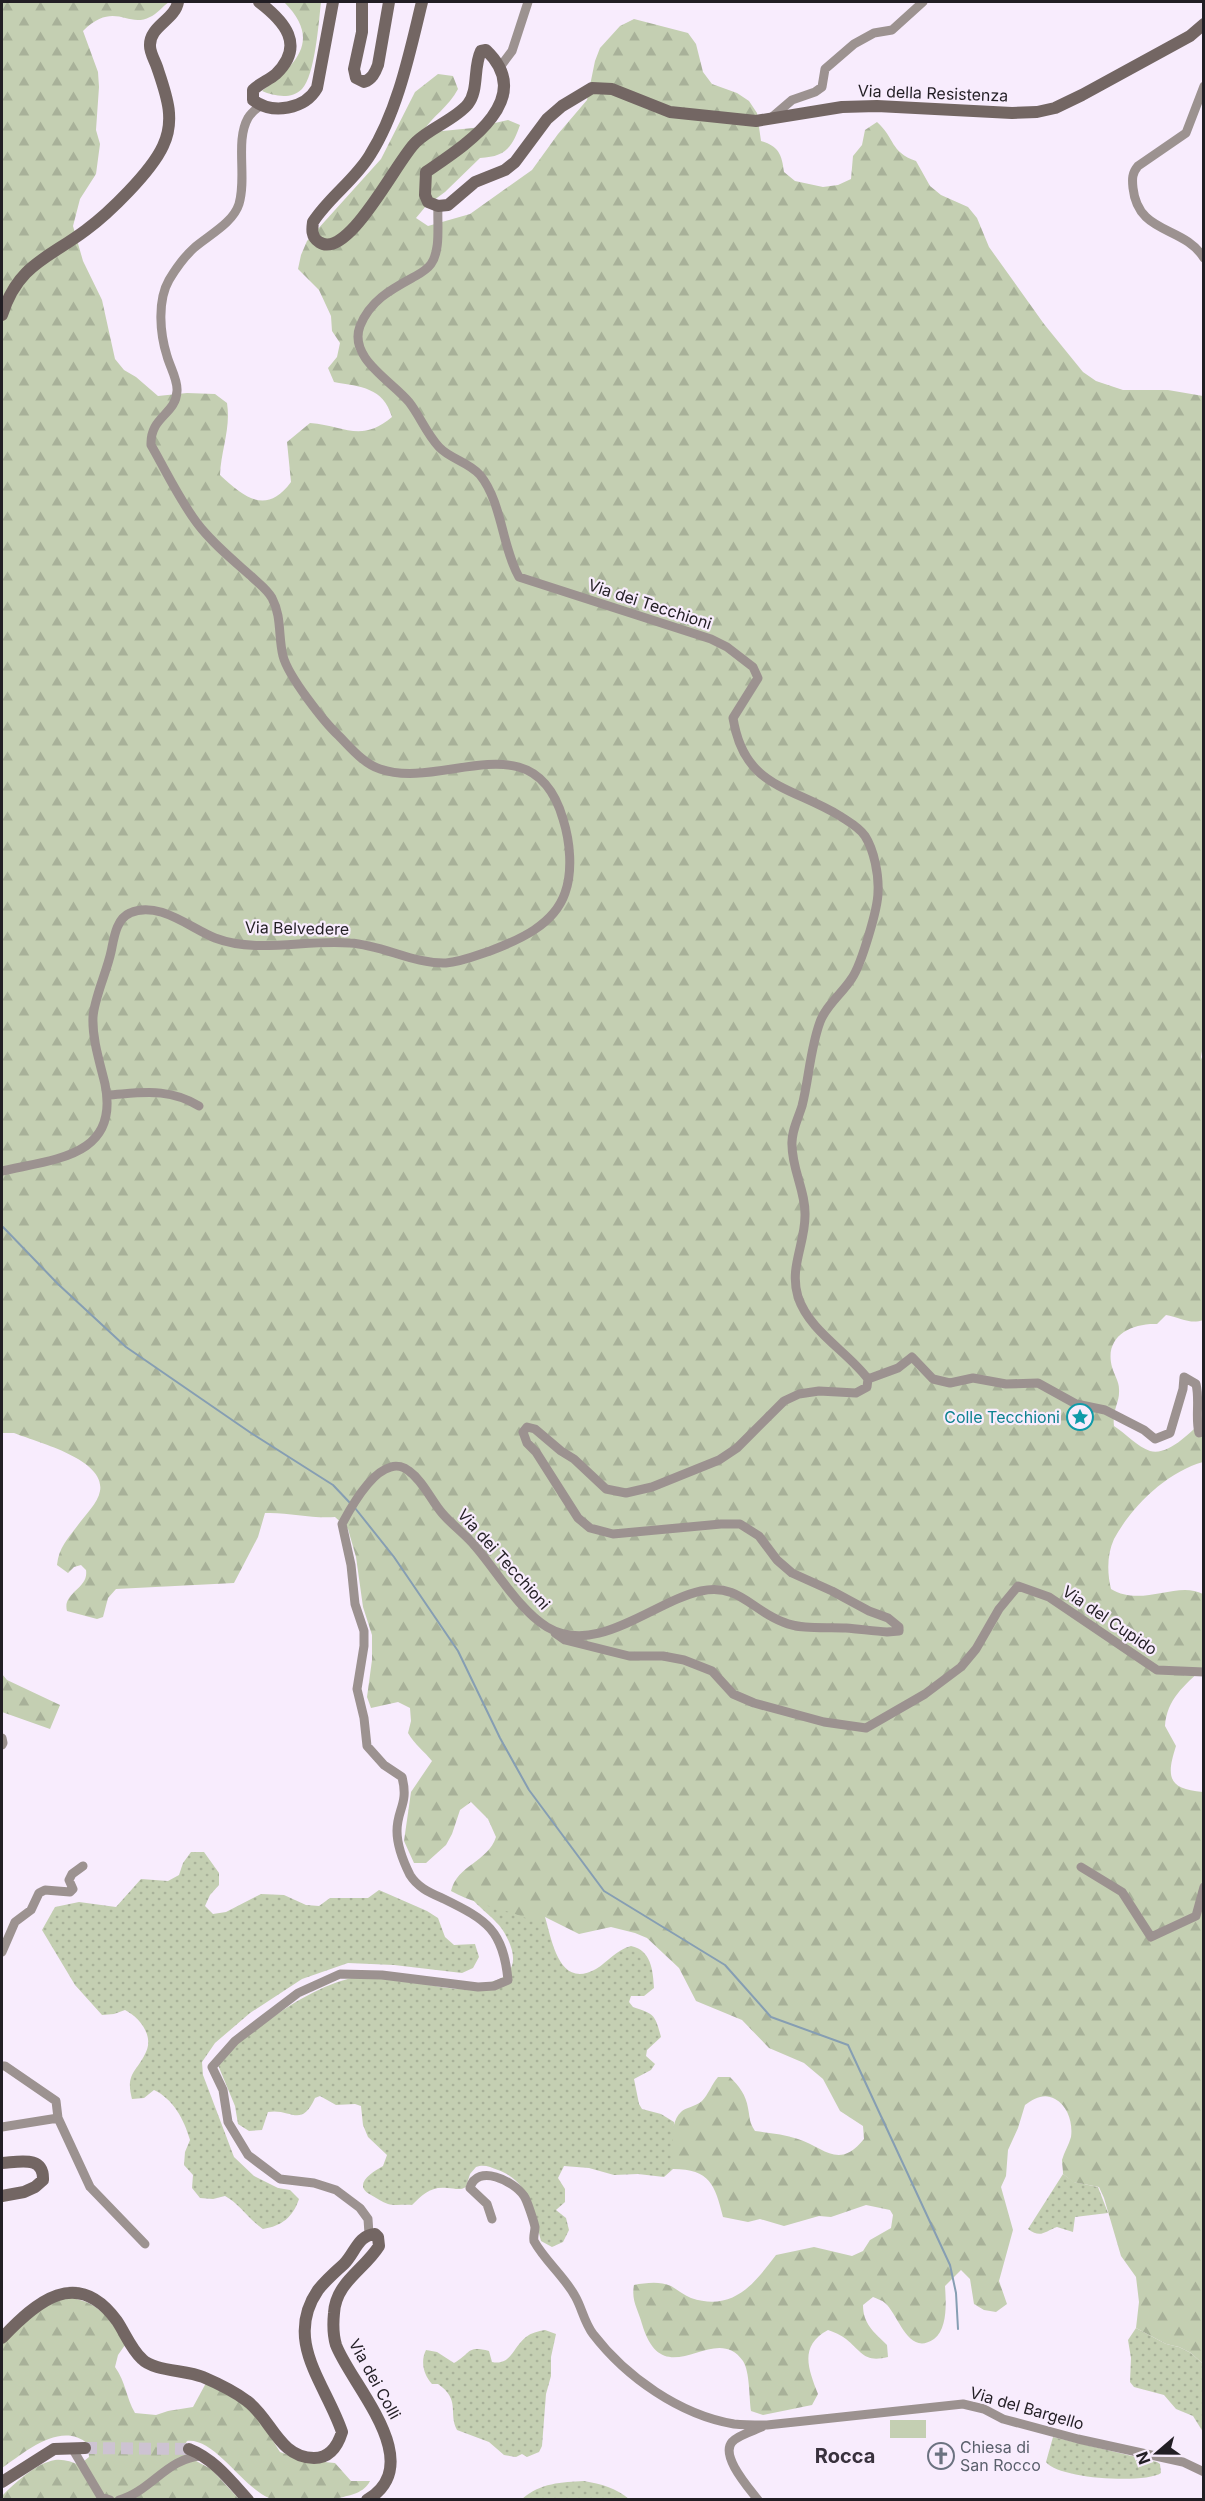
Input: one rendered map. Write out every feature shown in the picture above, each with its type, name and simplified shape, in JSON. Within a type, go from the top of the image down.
[{"type":"street","points":[[2,315],[16,284],[28,270],[50,252],[100,219],[134,185],[163,146],[171,116],[150,46],[152,34],[171,16],[178,2]]},
{"type":"street","points":[[259,2],[284,24],[290,48],[286,62],[274,75],[254,90],[253,100],[260,105],[292,107],[311,99],[317,88],[333,2]]},
{"type":"street","points":[[362,2],[362,32],[354,69],[356,78],[364,82],[375,73],[378,65],[389,2]]},
{"type":"street","points":[[422,2],[407,64],[386,123],[360,171],[313,222],[312,233],[316,241],[331,244],[340,241],[356,227],[404,155],[416,141],[468,104],[474,91],[476,62],[481,51],[486,50],[500,67],[506,84],[499,105],[487,124],[453,154],[426,172],[425,195],[428,202],[438,206]]},
{"type":"street","points":[[500,67],[512,51],[528,2]]},
{"type":"street","points":[[769,119],[792,100],[815,92],[822,87],[825,69],[854,44],[873,33],[892,30],[923,2]]},
{"type":"street","name":"Via della Resistenza","points":[[438,206],[448,205],[475,182],[505,170],[515,162],[547,119],[562,106],[592,88],[612,89],[670,112],[756,122],[842,107],[877,106],[1012,113],[1037,112],[1055,108],[1082,95],[1190,36],[1203,24]]},
{"type":"street","points":[[1203,86],[1186,132],[1138,166],[1132,178],[1136,204],[1144,215],[1161,229],[1183,238],[1203,258]]},
{"type":"street","name":"Via Belvedere","points":[[2,1171],[63,1157],[84,1149],[96,1140],[101,1131],[107,1110],[107,1095],[94,1036],[93,1014],[106,975],[117,928],[123,917],[141,910],[156,911],[215,938],[230,942],[265,945],[349,942],[417,959],[451,963],[500,947],[543,924],[552,916],[564,898],[568,882],[567,831],[558,800],[547,784],[534,775],[519,768],[501,764],[469,765],[412,773],[383,770],[369,764],[334,732],[284,663],[279,613],[269,593],[198,524],[151,445],[150,433],[176,400],[178,387],[163,338],[163,294],[169,280],[192,250],[232,217],[238,206],[243,186],[243,132],[248,117],[260,105]]},
{"type":"street","name":"Via dei Tecchioni","points":[[369,2234],[368,2219],[360,2208],[336,2190],[314,2183],[280,2179],[248,2155],[228,2122],[223,2090],[212,2067],[235,2041],[298,1993],[340,1974],[382,1975],[478,1987],[494,1986],[508,1980],[506,1956],[497,1935],[479,1918],[425,1891],[411,1877],[403,1857],[397,1831],[406,1793],[402,1777],[384,1765],[367,1746],[364,1718],[357,1689],[364,1631],[355,1604],[351,1565],[342,1524],[359,1494],[383,1471],[392,1466],[400,1466],[409,1471],[443,1514],[473,1544],[525,1607],[546,1626],[556,1631],[580,1635],[612,1631],[668,1604],[699,1592],[721,1588],[737,1594],[765,1614],[785,1623],[808,1627],[898,1631],[899,1628],[888,1618],[792,1573],[777,1560],[759,1536],[740,1524],[613,1534],[590,1528],[578,1518],[536,1452],[527,1443],[523,1432],[527,1427],[535,1429],[574,1459],[606,1489],[626,1493],[652,1487],[719,1460],[737,1448],[784,1401],[799,1394],[819,1391],[856,1393],[867,1387],[868,1378],[821,1332],[798,1296],[794,1277],[805,1218],[803,1195],[792,1143],[820,1021],[830,1004],[852,979],[861,961],[879,893],[873,853],[866,836],[833,812],[781,789],[761,774],[743,752],[736,735],[733,718],[758,678],[753,667],[727,647],[688,630],[519,577],[512,564],[507,541],[489,492],[480,475],[441,449],[428,433],[410,403],[369,363],[360,348],[359,329],[374,302],[430,265],[436,253],[438,206]]},
{"type":"street","points":[[107,1095],[164,1092],[190,1100],[199,1106]]},
{"type":"street","points":[[868,1378],[898,1368],[912,1357],[933,1379],[950,1383],[973,1378],[1006,1384],[1038,1383],[1077,1404],[1105,1410],[1144,1430],[1155,1439],[1170,1433],[1184,1389],[1184,1377],[1196,1384],[1199,1398],[1197,1426],[1199,1433],[1203,1431]]},
{"type":"street","name":"Via del Cupido","points":[[546,1626],[565,1640],[629,1656],[663,1656],[684,1660],[712,1671],[734,1694],[754,1703],[824,1722],[866,1728],[925,1694],[961,1667],[976,1649],[999,1609],[1018,1586],[1049,1598],[1157,1670],[1203,1672]]},
{"type":"street","points":[[2,1738],[2,1745]]},
{"type":"street","points":[[2,1952],[15,1922],[31,1910],[35,1898],[45,1890],[70,1892],[73,1889],[69,1880],[72,1874],[83,1866]]},
{"type":"street","points":[[1081,1867],[1122,1892],[1151,1937],[1196,1916],[1203,1887]]},
{"type":"street","points":[[2,2066],[56,2101],[58,2118],[90,2187],[145,2244]]},
{"type":"street","points":[[2,2127],[58,2118]]},
{"type":"street","points":[[2,2163],[31,2161],[38,2163],[44,2173],[43,2180],[35,2187],[2,2196]]},
{"type":"street","points":[[492,2219],[487,2204],[470,2188],[474,2179],[479,2175],[504,2180],[523,2194],[535,2227],[533,2235],[537,2247],[555,2267],[576,2297],[593,2334],[639,2380],[673,2402],[711,2417],[734,2424],[767,2425]]},
{"type":"street","points":[[2,2338],[29,2312],[51,2297],[59,2293],[81,2294],[103,2305],[142,2360],[154,2366],[202,2377],[232,2393],[251,2404],[288,2449],[306,2456],[321,2457],[336,2446],[342,2432],[304,2345],[306,2319],[311,2301],[320,2288],[348,2260],[362,2238],[369,2234]]},
{"type":"street","name":"Via dei Colli","points":[[367,2499],[383,2485],[389,2472],[385,2432],[342,2356],[333,2331],[334,2312],[341,2287],[379,2246],[378,2237],[375,2234],[369,2234]]},
{"type":"street","name":"Via del Bargello","points":[[767,2425],[963,2404],[984,2409],[1003,2419],[1078,2439],[1183,2462],[1203,2472]]},
{"type":"street","points":[[758,2499],[730,2461],[728,2450],[736,2439],[767,2425]]},
{"type":"street","points":[[2,2482],[54,2449],[78,2448],[101,2497],[110,2499]]},
{"type":"street","points":[[189,2449],[206,2456],[248,2499]]},
{"type":"street","points":[[118,2499],[128,2497],[190,2456],[206,2456]]},
{"type":"green space","points":[[2,2],[169,2],[153,16],[142,20],[104,17],[83,31],[98,72],[96,130],[100,144],[96,174],[80,199],[73,226],[83,261],[102,300],[115,359],[124,370],[158,396],[187,393],[215,394],[227,403],[228,421],[220,475],[246,496],[255,500],[264,501],[273,498],[291,482],[287,442],[310,423],[362,431],[381,425],[392,417],[388,407],[377,394],[362,387],[334,382],[328,368],[337,357],[340,343],[332,331],[331,316],[319,290],[298,269],[307,241],[381,159],[415,92],[438,74],[453,76],[458,89],[422,133],[473,128],[508,120],[520,125],[514,140],[506,150],[496,156],[480,158],[445,192],[426,206],[416,218],[428,226],[470,214],[532,170],[587,100],[600,48],[620,26],[634,19],[688,33],[696,44],[703,72],[712,84],[737,93],[749,101],[757,113],[761,141],[775,148],[782,160],[784,172],[795,181],[823,187],[838,185],[851,179],[853,156],[862,145],[865,130],[877,122],[901,153],[916,161],[930,186],[941,195],[968,207],[977,218],[989,247],[1044,324],[1083,372],[1096,381],[1123,390],[1168,390],[1203,396],[1204,1039],[1201,1057],[1204,1064],[1203,1320],[1189,1321],[1166,1315],[1157,1324],[1129,1329],[1116,1340],[1111,1356],[1119,1389],[1114,1426],[1141,1446],[1157,1452],[1172,1447],[1203,1421],[1203,1462],[1164,1482],[1130,1514],[1114,1539],[1108,1570],[1111,1589],[1123,1594],[1135,1596],[1182,1590],[1203,1594],[1203,1668],[1183,1687],[1173,1701],[1166,1716],[1165,1726],[1176,1746],[1171,1766],[1173,1780],[1183,1788],[1203,1792],[1203,2364],[1191,2353],[1166,2344],[1136,2328],[1139,2302],[1136,2277],[1121,2256],[1099,2187],[1073,2182],[1063,2174],[1062,2160],[1071,2137],[1070,2121],[1060,2102],[1047,2096],[1036,2098],[1025,2105],[1008,2150],[1006,2176],[1001,2187],[1013,2230],[999,2281],[1007,2304],[996,2312],[984,2310],[974,2304],[970,2279],[961,2270],[945,2286],[944,2322],[939,2334],[925,2343],[917,2343],[905,2332],[885,2303],[873,2297],[863,2305],[863,2312],[870,2327],[887,2345],[888,2357],[874,2359],[868,2357],[844,2338],[828,2330],[819,2336],[809,2350],[809,2367],[818,2394],[812,2405],[763,2415],[751,2411],[745,2366],[731,2350],[718,2348],[676,2357],[663,2355],[651,2345],[642,2324],[634,2300],[634,2285],[662,2283],[691,2298],[706,2301],[731,2298],[751,2285],[776,2255],[814,2247],[852,2256],[863,2251],[870,2240],[891,2228],[893,2215],[890,2210],[866,2205],[831,2217],[819,2216],[784,2226],[760,2219],[748,2222],[723,2217],[717,2196],[709,2181],[695,2172],[673,2169],[673,2131],[681,2112],[702,2101],[718,2077],[730,2077],[744,2095],[755,2131],[793,2137],[839,2155],[855,2148],[864,2139],[863,2126],[840,2111],[823,2079],[804,2063],[769,2048],[742,2020],[696,2001],[679,1968],[647,1938],[611,1927],[579,1934],[545,1917],[533,1921],[451,1891],[459,1875],[486,1852],[496,1837],[488,1819],[471,1802],[460,1810],[446,1845],[426,1863],[414,1863],[404,1841],[411,1792],[432,1761],[408,1733],[411,1721],[410,1708],[398,1702],[371,1708],[367,1697],[372,1660],[372,1635],[363,1607],[356,1557],[348,1529],[335,1517],[265,1513],[258,1537],[234,1583],[116,1589],[108,1598],[103,1617],[97,1619],[67,1611],[68,1599],[84,1582],[86,1570],[81,1565],[74,1567],[68,1573],[57,1565],[58,1559],[64,1544],[97,1500],[100,1491],[99,1480],[92,1470],[68,1453],[14,1433],[2,1433]]},
{"type":"green space","points":[[284,2],[321,2],[316,47],[310,72],[302,89],[288,96],[262,91],[294,62],[303,40],[302,29],[296,16]]},
{"type":"green space","points":[[2,1674],[7,1680],[60,1705],[50,1729],[2,1712]]},
{"type":"green space","points":[[191,1852],[204,1852],[219,1873],[219,1885],[210,1895],[205,1906],[213,1914],[226,1912],[261,1894],[284,1895],[306,1905],[319,1906],[330,1898],[368,1898],[379,1890],[438,1918],[445,1937],[454,1945],[475,1944],[479,1957],[473,1968],[462,1973],[394,1965],[348,1963],[302,1979],[250,2013],[215,2043],[202,2062],[203,2075],[234,2157],[254,2176],[278,2188],[290,2190],[299,2199],[294,2211],[286,2220],[276,2226],[263,2229],[225,2196],[213,2199],[200,2198],[192,2188],[193,2175],[184,2165],[185,2152],[190,2140],[177,2111],[167,2099],[154,2090],[144,2098],[132,2099],[131,2078],[148,2046],[144,2027],[125,2010],[102,2015],[75,1985],[42,1930],[55,1907],[79,1902],[116,1907],[141,1879],[168,1881],[179,1875],[183,1863]]},
{"type":"green space","points":[[473,1900],[545,1917],[559,1960],[573,1973],[583,1974],[596,1969],[617,1953],[631,1946],[638,1948],[647,1956],[652,1968],[654,1988],[644,1996],[631,1996],[629,2002],[633,2007],[653,2016],[661,2037],[647,2050],[646,2056],[655,2064],[651,2070],[634,2079],[642,2109],[661,2114],[674,2122],[673,2169],[664,2177],[638,2174],[614,2175],[589,2168],[564,2166],[558,2178],[565,2189],[565,2202],[556,2210],[566,2218],[569,2230],[563,2242],[552,2247],[541,2241],[528,2199],[517,2182],[490,2167],[476,2167],[470,2174],[466,2187],[432,2190],[412,2205],[388,2204],[366,2191],[363,2187],[365,2179],[383,2166],[387,2155],[368,2137],[363,2125],[361,2106],[336,2105],[320,2096],[315,2098],[305,2113],[300,2115],[268,2112],[262,2130],[249,2131],[238,2124],[235,2106],[218,2065],[220,2057],[282,2011],[315,1991],[351,1978],[379,1976],[464,1989],[500,1979],[511,1968],[513,1954],[511,1946],[499,1925]]},
{"type":"green space","points":[[1063,2174],[1074,2182],[1098,2187],[1108,2213],[1075,2217],[1073,2232],[1057,2227],[1040,2234],[1032,2232],[1028,2229]]},
{"type":"green space","points":[[65,2297],[94,2306],[108,2318],[120,2335],[125,2345],[118,2355],[115,2367],[122,2378],[135,2413],[156,2415],[193,2407],[206,2383],[227,2393],[254,2411],[280,2452],[303,2460],[335,2463],[351,2481],[370,2481],[361,2491],[339,2498],[282,2500],[269,2498],[248,2484],[208,2447],[187,2441],[184,2446],[185,2455],[211,2469],[239,2499],[2,2500],[2,2496],[13,2485],[41,2465],[58,2460],[79,2465],[89,2457],[88,2444],[77,2438],[55,2437],[32,2447],[2,2468],[2,2344],[35,2311]]},
{"type":"green space","points":[[1136,2328],[1166,2344],[1191,2353],[1203,2364],[1203,2432],[1193,2416],[1176,2409],[1164,2395],[1134,2387],[1130,2382],[1131,2358],[1128,2340]]},
{"type":"green space","points":[[545,2330],[556,2334],[551,2357],[551,2376],[546,2394],[542,2446],[539,2452],[527,2457],[522,2454],[516,2457],[504,2455],[489,2442],[457,2430],[453,2418],[452,2401],[438,2384],[432,2384],[425,2372],[423,2359],[426,2350],[437,2352],[454,2363],[469,2351],[476,2349],[489,2351],[492,2362],[504,2361],[528,2336]]},
{"type":"green space","points":[[890,2420],[926,2420],[926,2438],[890,2438]]},
{"type":"green space","points":[[1053,2437],[1157,2462],[1160,2464],[1161,2473],[1121,2479],[1083,2476],[1054,2468],[1046,2462]]},
{"type":"green space","points":[[584,2481],[608,2487],[629,2499],[522,2499],[544,2487]]},
{"type":"waterway","points":[[3,1227],[58,1284],[126,1347],[251,1433],[333,1485],[351,1504]]},
{"type":"waterway","points":[[355,1508],[394,1557],[458,1651],[500,1738],[529,1790],[604,1891],[725,1965],[771,2017],[848,2045],[950,2265],[956,2293],[958,2329]]},
{"type":"tunnel","points":[[85,2448],[189,2449]]},
{"type":"place","name":"Colle Tecchioni","points":[[1080,1417]]},
{"type":"place","name":"Chiesa di San Rocco","points":[[941,2456]]},
{"type":"district","name":"Rocca","points":[[845,2456]]}]
